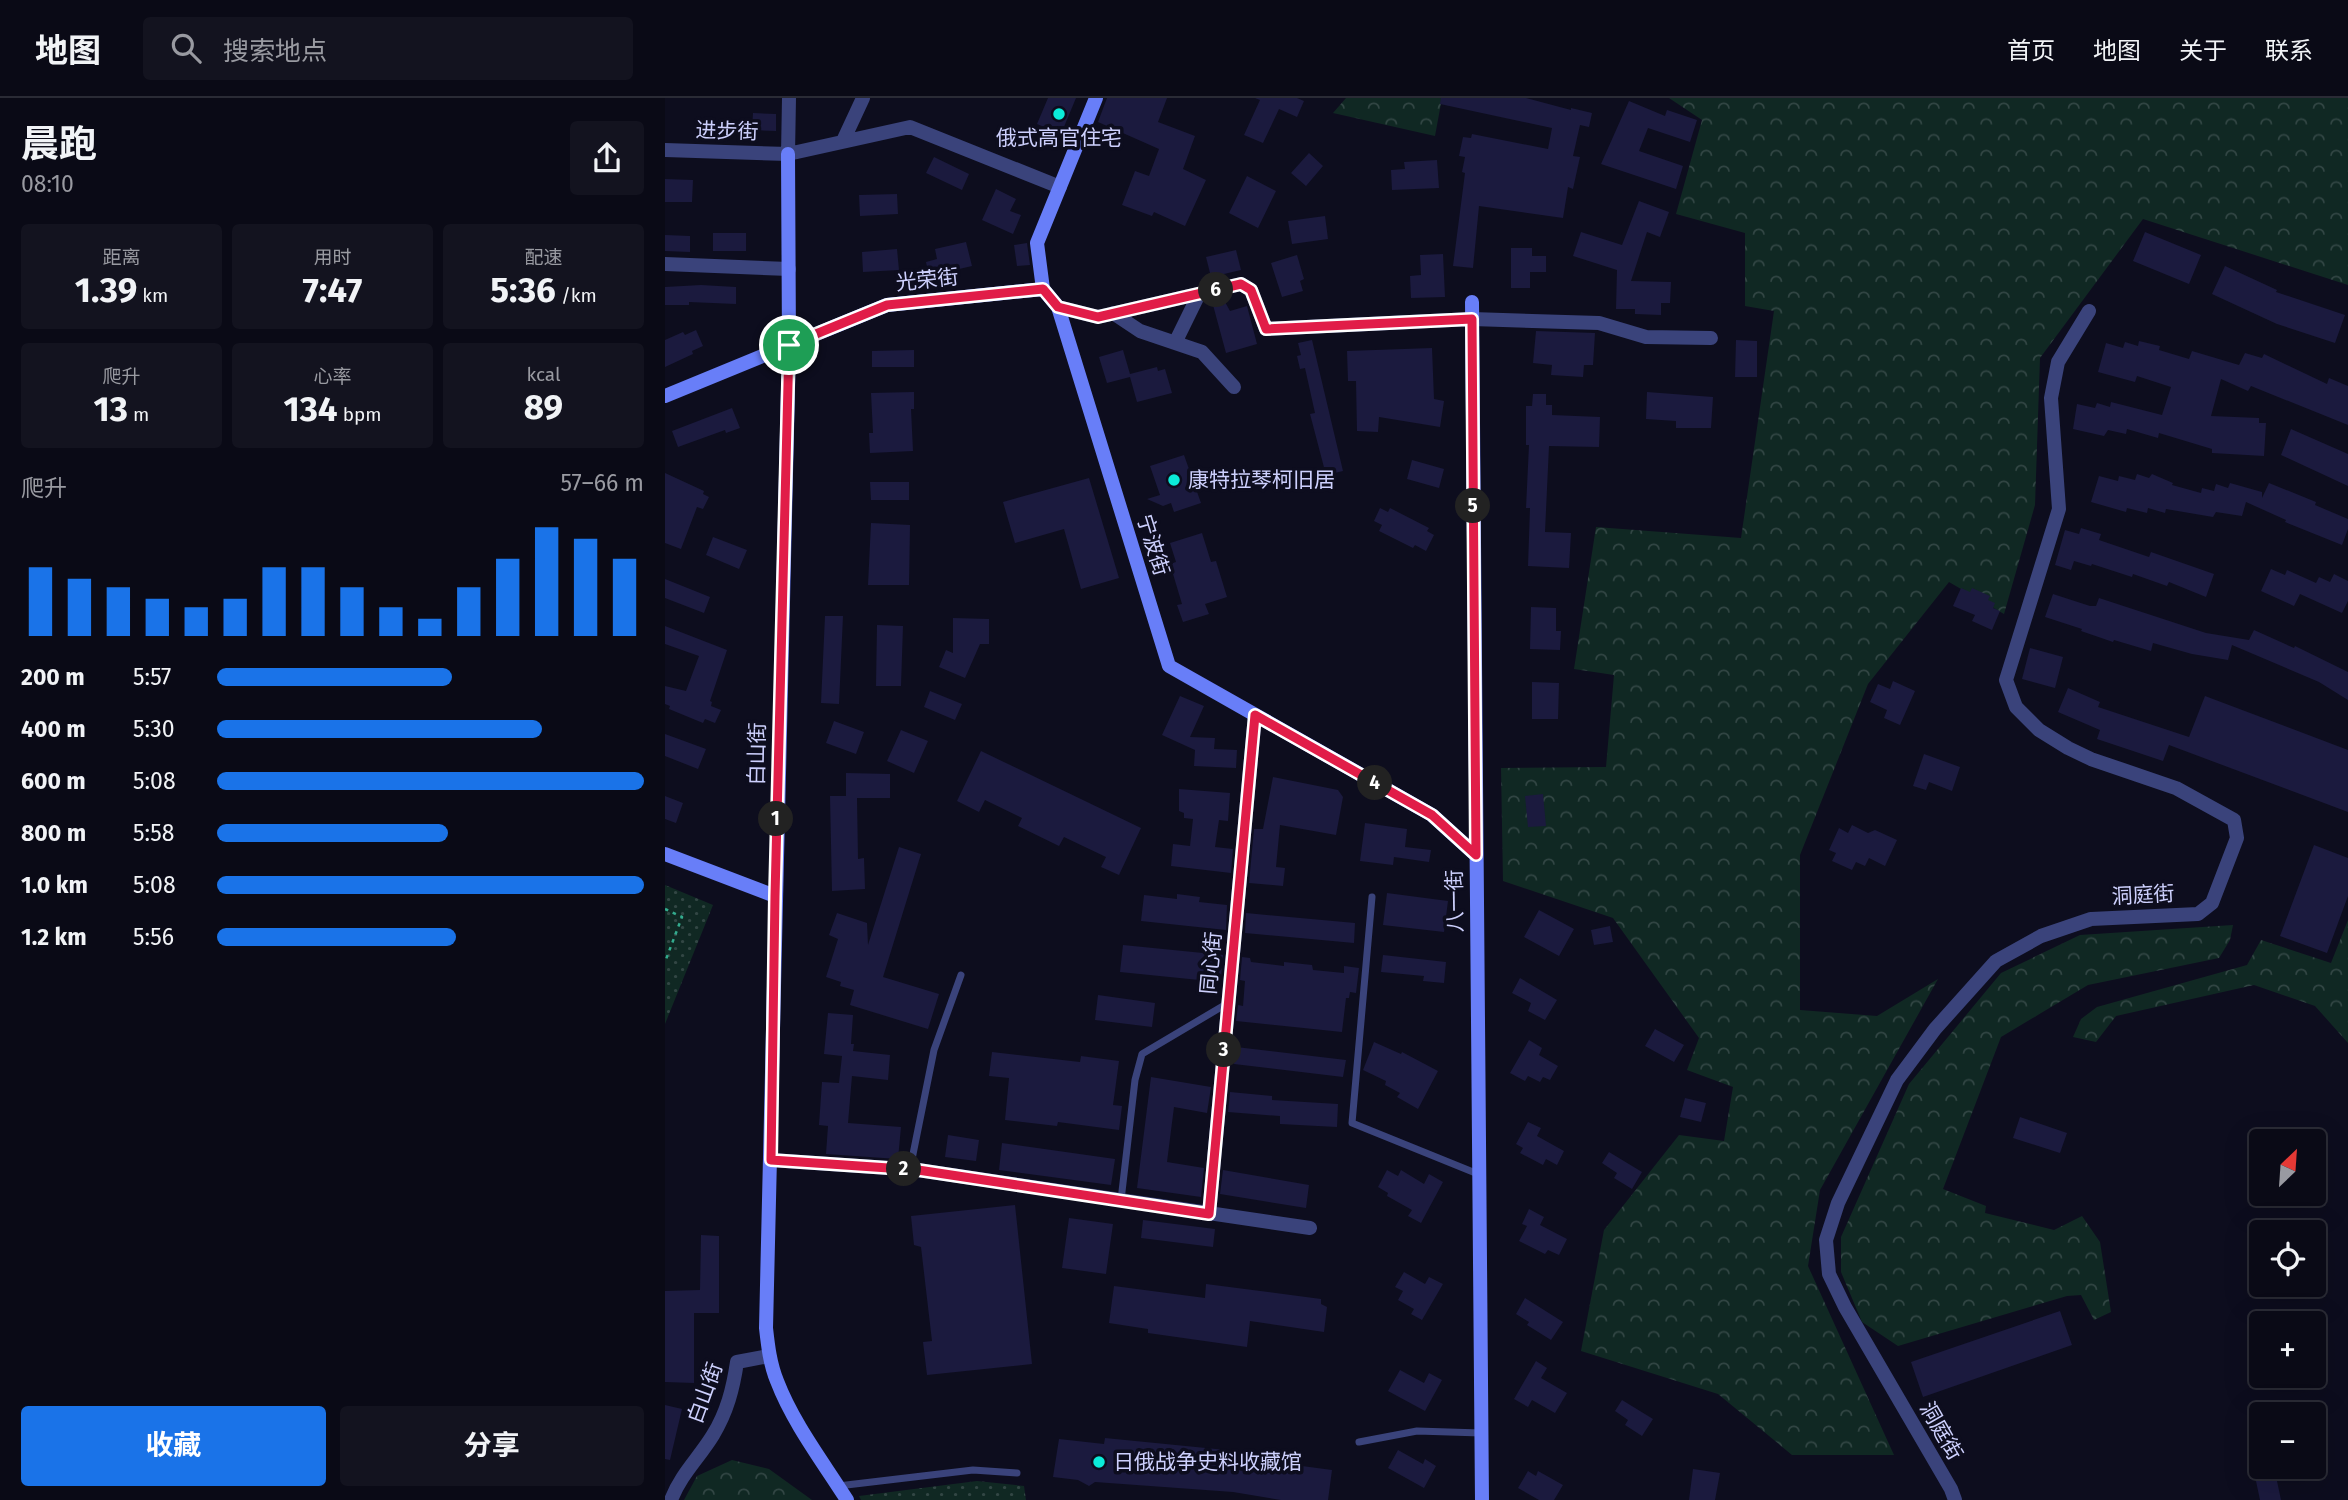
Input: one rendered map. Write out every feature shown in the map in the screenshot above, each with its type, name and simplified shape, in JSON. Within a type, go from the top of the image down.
[{"type":"street","points":[[788,153],[789,98]]},
{"type":"street","points":[[843,141],[863,98]]},
{"type":"street","points":[[1043,289],[1037,243],[1096,98]]},
{"type":"street","name":"进步街","points":[[665,150],[788,153],[910,127],[1060,187]]},
{"type":"street","name":"白山街","points":[[788,153],[789,345],[766,1328],[769,1356],[778,1382],[793,1413],[847,1500]]},
{"type":"street","points":[[665,264],[789,269]]},
{"type":"street","points":[[1058,307],[1098,317],[1241,284],[1251,290],[1266,329],[1472,319],[1599,323],[1646,337],[1711,338]]},
{"type":"street","name":"宁波街","points":[[1043,289],[1058,307],[1169,666],[1432,815],[1476,855]]},
{"type":"street","name":"光荣街","points":[[665,396],[887,305],[1043,289]]},
{"type":"street","points":[[1175,343],[1199,294]]},
{"type":"street","name":"八一街","points":[[1472,302],[1482,1500]]},
{"type":"street","name":"洞庭街","points":[[1955,1500],[1829,1274],[1826,1240],[1838,1203],[1897,1080],[1935,1029],[1996,961],[2041,936],[2091,919],[2197,914],[2212,903],[2237,838],[2234,820],[2176,788],[2091,759],[2039,730],[2016,707],[2006,680],[2059,509],[2051,398],[2058,362],[2089,311]]},
{"type":"street","points":[[1113,313],[1140,331],[1202,352],[1234,387]]},
{"type":"street","name":"同心街","points":[[1209,1214],[1255,715]]},
{"type":"street","points":[[665,854],[775,896]]},
{"type":"street","points":[[771,1160],[910,1170],[1310,1228]]},
{"type":"street","name":"白山街","points":[[671,1500],[677,1485],[724,1416],[732,1393],[737,1362],[769,1356]]},
{"type":"lane","points":[[1372,897],[1352,1123],[1478,1174]]},
{"type":"lane","points":[[910,1170],[934,1050],[961,975]]},
{"type":"lane","points":[[1120,1202],[1135,1080],[1142,1054],[1229,1003]]},
{"type":"lane","points":[[1359,1442],[1417,1431],[1481,1433]]},
{"type":"lane","points":[[838,1486],[973,1470],[1017,1473]]},
{"type":"path","points":[[665,909],[683,917],[665,962]]},
{"type":"green space","points":[[1346,98],[1442,98],[1435,136],[1333,113]]},
{"type":"green space","points":[[1669,98],[2348,98],[2348,285],[2143,219],[2040,358],[2035,505],[2004,614],[1949,582],[1868,684],[1800,855],[1800,1010],[1877,1016],[1938,979],[1820,1190],[1808,1266],[1894,1455],[1792,1455],[1718,1394],[1581,1351],[1604,1230],[1679,1135],[1724,1141],[1733,1087],[1687,1070],[1699,1038],[1613,918],[1503,881],[1501,768],[1606,767],[1614,675],[1574,669],[1596,527],[1741,538],[1774,311],[1745,306],[1745,233],[1676,214],[1702,120]]},
{"type":"green space","points":[[665,885],[713,905],[665,1024]]},
{"type":"green space","points":[[2348,920],[2348,1043],[2315,1006],[2254,985],[2116,1016],[2096,1042],[2073,1037],[2081,1019],[2097,1007],[2247,965],[2261,940],[2331,963]]},
{"type":"green space","points":[[2233,925],[2230,940],[2219,958],[2088,985],[2001,1037],[1943,1189],[1986,1206],[1985,1213],[2054,1230],[2082,1216],[2100,1242],[2111,1312],[2094,1320],[2081,1295],[2067,1296],[1898,1346],[1862,1322],[1841,1272],[1841,1237],[1909,1084],[2001,973],[2080,935]]},
{"type":"green space","points":[[732,1460],[769,1469],[812,1500],[684,1500],[697,1476]]},
{"type":"green space","points":[[977,1481],[1024,1486],[1026,1500],[861,1500],[859,1496]]},
{"type":"building","name":"俄式高官住宅","points":[[1048,98],[1076,98],[1061,134],[1037,124]]},
{"type":"building","points":[[1107,98],[1167,98],[1158,122],[1195,136],[1183,169],[1206,180],[1185,226],[1154,212],[1152,216],[1122,205],[1135,171],[1149,176],[1159,149],[1098,122]]},
{"type":"building","points":[[1255,98],[1297,98],[1304,101],[1297,117],[1279,109],[1263,143],[1244,135],[1260,100]]},
{"type":"building","points":[[1441,98],[1526,98],[1592,113],[1589,127],[1580,125],[1573,156],[1580,157],[1573,189],[1568,187],[1563,218],[1479,206],[1473,268],[1453,266],[1465,173],[1462,172],[1465,157],[1459,156],[1463,137],[1471,138],[1472,134],[1548,149],[1552,128],[1440,104]]},
{"type":"building","points":[[1629,101],[1665,116],[1667,110],[1697,120],[1690,142],[1648,128],[1639,151],[1683,166],[1676,189],[1601,164]]},
{"type":"building","points":[[753,113],[776,114],[776,131],[752,130]]},
{"type":"building","points":[[1309,153],[1323,166],[1306,186],[1291,173]]},
{"type":"building","points":[[934,157],[969,174],[962,190],[926,173]]},
{"type":"building","points":[[1437,160],[1439,188],[1392,190],[1391,170],[1405,169],[1404,162]]},
{"type":"building","points":[[1247,176],[1276,191],[1258,228],[1229,213]]},
{"type":"building","points":[[665,179],[693,180],[692,202],[665,202]]},
{"type":"building","points":[[996,189],[1016,199],[1010,211],[1021,215],[1013,234],[982,220]]},
{"type":"building","points":[[897,194],[898,214],[860,216],[859,195]]},
{"type":"building","points":[[1639,201],[1669,212],[1660,237],[1647,232],[1631,281],[1671,282],[1670,303],[1661,303],[1661,315],[1635,314],[1635,309],[1616,309],[1617,270],[1573,256],[1581,232],[1622,245]]},
{"type":"building","points":[[1325,216],[1328,239],[1292,244],[1288,221]]},
{"type":"building","points":[[2145,232],[2201,255],[2189,284],[2133,261]]},
{"type":"building","points":[[713,233],[746,233],[746,251],[713,251]]},
{"type":"building","points":[[665,235],[690,236],[690,252],[665,251]]},
{"type":"building","points":[[966,242],[972,266],[929,276],[926,262],[937,259],[935,249]]},
{"type":"building","points":[[1027,243],[1030,265],[1017,266],[1014,245]]},
{"type":"building","points":[[1511,248],[1532,248],[1532,256],[1546,256],[1546,272],[1530,272],[1530,288],[1511,288]]},
{"type":"building","points":[[897,249],[899,270],[863,272],[862,252]]},
{"type":"building","points":[[1236,250],[1241,270],[1211,277],[1206,257]]},
{"type":"building","points":[[1443,254],[1445,297],[1411,298],[1410,276],[1421,275],[1420,255]]},
{"type":"building","points":[[1297,255],[1304,279],[1300,281],[1303,291],[1282,297],[1271,263]]},
{"type":"building","points":[[2225,266],[2277,290],[2276,292],[2345,315],[2335,343],[2277,324],[2212,294]]},
{"type":"building","points":[[665,287],[736,287],[736,304],[689,302],[689,305],[665,305]]},
{"type":"building","points":[[1225,302],[1230,311],[1247,306],[1257,344],[1226,353],[1213,305]]},
{"type":"building","points":[[696,330],[703,346],[692,351],[693,354],[665,367],[665,340]]},
{"type":"building","points":[[1536,331],[1595,333],[1593,365],[1584,365],[1583,377],[1551,375],[1552,365],[1533,363]]},
{"type":"building","points":[[1312,340],[1343,471],[1326,475],[1310,414],[1315,413],[1305,368],[1300,369],[1297,356],[1301,355],[1298,343]]},
{"type":"building","points":[[1736,340],[1757,341],[1757,377],[1735,377]]},
{"type":"building","points":[[2139,341],[2160,346],[2159,350],[2189,359],[2192,351],[2239,365],[2245,353],[2262,358],[2264,354],[2327,384],[2329,378],[2348,386],[2348,425],[2251,386],[2248,391],[2221,379],[2211,416],[2259,418],[2259,423],[2266,423],[2264,456],[2212,453],[2212,449],[2159,433],[2158,438],[2127,429],[2126,434],[2108,430],[2104,436],[2073,429],[2077,404],[2095,408],[2097,403],[2110,407],[2111,402],[2162,415],[2171,387],[2137,376],[2135,382],[2098,372],[2106,343],[2123,348],[2125,342],[2138,346]]},
{"type":"building","points":[[1432,348],[1434,399],[1444,401],[1440,427],[1379,417],[1378,432],[1357,431],[1356,381],[1348,381],[1347,351]]},
{"type":"building","points":[[914,350],[914,367],[872,367],[872,351]]},
{"type":"building","points":[[1123,350],[1130,374],[1157,367],[1158,371],[1165,369],[1172,393],[1137,402],[1130,377],[1107,383],[1099,357]]},
{"type":"building","points":[[914,392],[914,409],[911,409],[913,451],[870,453],[869,433],[873,433],[871,393]]},
{"type":"building","points":[[1647,392],[1713,397],[1711,428],[1676,428],[1676,421],[1646,419]]},
{"type":"building","points":[[1533,394],[1546,394],[1546,405],[1552,405],[1552,415],[1600,417],[1599,447],[1549,446],[1545,532],[1571,533],[1569,568],[1528,566],[1530,508],[1526,508],[1529,445],[1526,445],[1526,406],[1532,406]]},
{"type":"building","points":[[732,408],[740,428],[726,433],[725,430],[678,447],[672,431]]},
{"type":"building","points":[[2291,429],[2348,454],[2348,486],[2281,455]]},
{"type":"building","name":"康特拉琴柯旧居","points":[[1184,455],[1201,503],[1174,512],[1171,503],[1163,506],[1147,499],[1160,495],[1150,466]]},
{"type":"building","points":[[1412,460],[1444,469],[1439,488],[1407,479]]},
{"type":"building","points":[[665,473],[704,491],[703,494],[709,497],[703,509],[697,507],[681,549],[665,543]]},
{"type":"building","points":[[2137,474],[2149,478],[2152,474],[2173,483],[2172,485],[2201,493],[2202,488],[2214,491],[2216,484],[2228,488],[2230,483],[2262,492],[2262,498],[2269,483],[2316,502],[2315,505],[2348,519],[2348,529],[2342,545],[2285,522],[2286,520],[2246,502],[2242,516],[2216,512],[2213,517],[2166,509],[2165,513],[2148,508],[2147,513],[2127,508],[2126,512],[2091,502],[2099,476],[2118,481],[2119,476],[2135,480]]},
{"type":"building","points":[[1089,478],[1119,578],[1081,589],[1064,529],[1015,543],[1003,502]]},
{"type":"building","points":[[870,482],[909,482],[909,500],[871,500]]},
{"type":"building","points":[[1380,508],[1388,512],[1390,508],[1429,528],[1427,531],[1434,535],[1426,551],[1415,545],[1413,548],[1379,531],[1382,525],[1374,521]]},
{"type":"building","points":[[871,523],[910,525],[909,585],[868,585]]},
{"type":"building","points":[[2081,528],[2101,534],[2099,540],[2149,557],[2151,552],[2214,574],[2206,597],[2169,582],[2167,586],[2092,564],[2091,566],[2074,561],[2071,570],[2055,565],[2065,530],[2079,534]]},
{"type":"building","points":[[1202,533],[1211,562],[1216,561],[1227,597],[1205,604],[1209,614],[1183,622],[1177,605],[1182,604],[1170,564],[1176,562],[1170,543]]},
{"type":"building","points":[[713,537],[747,550],[739,569],[706,555]]},
{"type":"building","points":[[2271,569],[2285,575],[2287,570],[2316,583],[2319,577],[2330,582],[2334,574],[2348,581],[2348,601],[2342,613],[2300,594],[2294,606],[2261,591]]},
{"type":"building","points":[[665,579],[710,597],[704,613],[665,598]]},
{"type":"building","points":[[1961,588],[1970,592],[1972,588],[1990,596],[1988,600],[1995,603],[1993,608],[2000,611],[1992,630],[1972,621],[1975,615],[1953,606]]},
{"type":"building","points":[[2053,594],[2090,606],[2096,606],[2099,598],[2206,633],[2249,640],[2254,630],[2294,648],[2295,646],[2348,672],[2348,700],[2319,682],[2232,645],[2228,660],[2192,654],[2153,643],[2151,651],[2081,631],[2082,629],[2045,617]]},
{"type":"building","points":[[1531,607],[1556,608],[1556,631],[1561,631],[1560,650],[1530,649]]},
{"type":"building","points":[[825,616],[843,616],[839,704],[821,703]]},
{"type":"building","points":[[953,618],[989,619],[989,644],[980,644],[965,678],[939,667],[946,650],[953,653]]},
{"type":"building","points":[[877,625],[903,626],[901,686],[876,686]]},
{"type":"building","points":[[665,626],[727,650],[710,701],[711,706],[721,710],[715,723],[705,719],[703,723],[669,709],[670,706],[665,704],[665,686],[686,691],[699,656],[665,644]]},
{"type":"building","points":[[2030,648],[2063,657],[2055,688],[2022,679]]},
{"type":"building","points":[[1893,681],[1915,691],[1900,725],[1884,718],[1887,710],[1870,702],[1878,684],[1890,689]]},
{"type":"building","points":[[1532,682],[1559,683],[1558,719],[1532,719]]},
{"type":"building","points":[[2068,688],[2100,702],[2098,707],[2189,737],[2205,696],[2348,750],[2348,812],[2169,745],[2163,761],[2097,739],[2100,730],[2058,712]]},
{"type":"building","points":[[930,691],[962,704],[955,720],[924,707]]},
{"type":"building","points":[[1180,696],[1204,706],[1190,737],[1215,738],[1214,749],[1237,750],[1236,768],[1194,766],[1195,750],[1162,735]]},
{"type":"building","points":[[834,721],[864,732],[856,754],[826,743]]},
{"type":"building","points":[[901,730],[928,741],[914,773],[887,761]]},
{"type":"building","points":[[665,734],[706,749],[698,769],[665,756]]},
{"type":"building","points":[[981,751],[1141,828],[1119,875],[1101,867],[1106,857],[1064,837],[1059,846],[1018,826],[1022,818],[985,800],[979,812],[957,801]]},
{"type":"building","points":[[1924,754],[1960,767],[1952,791],[1929,782],[1926,790],[1913,786]]},
{"type":"building","points":[[846,773],[890,774],[890,798],[857,798],[858,859],[864,858],[865,889],[832,891],[830,796],[846,796]]},
{"type":"building","points":[[1273,777],[1338,790],[1343,797],[1336,835],[1280,825],[1276,867],[1285,868],[1283,886],[1249,883],[1254,829],[1263,829]]},
{"type":"building","points":[[1179,789],[1230,793],[1228,821],[1219,820],[1215,847],[1233,849],[1231,873],[1171,866],[1173,844],[1190,846],[1193,819],[1184,818],[1184,813],[1179,811]]},
{"type":"building","points":[[1543,794],[1546,826],[1528,827],[1525,796]]},
{"type":"building","points":[[665,796],[683,803],[676,823],[665,819]]},
{"type":"building","points":[[1365,823],[1407,829],[1405,847],[1431,850],[1429,862],[1394,857],[1393,865],[1360,861]]},
{"type":"building","points":[[1852,825],[1868,833],[1875,830],[1897,840],[1885,866],[1869,858],[1865,866],[1856,862],[1852,870],[1832,861],[1836,853],[1829,850],[1839,828],[1848,833]]},
{"type":"building","points":[[2314,845],[2348,858],[2348,896],[2327,953],[2280,936]]},
{"type":"building","points":[[899,847],[921,854],[883,977],[939,994],[928,1029],[850,1005],[854,990],[840,986],[841,982],[826,977],[838,939],[829,935],[837,913],[867,923],[868,945]]},
{"type":"building","points":[[1387,893],[1448,901],[1444,932],[1383,925]]},
{"type":"building","points":[[1177,894],[1200,897],[1199,902],[1227,905],[1226,930],[1141,921],[1144,895],[1177,899]]},
{"type":"building","points":[[1539,910],[1574,929],[1559,956],[1524,937]]},
{"type":"building","points":[[1246,913],[1355,923],[1354,943],[1245,933]]},
{"type":"building","points":[[1610,926],[1613,942],[1594,945],[1591,930]]},
{"type":"building","points":[[1123,945],[1223,955],[1221,978],[1219,977],[1219,982],[1120,972]]},
{"type":"building","points":[[1383,955],[1446,962],[1444,983],[1423,981],[1424,976],[1381,972]]},
{"type":"building","points":[[1242,957],[1250,958],[1251,962],[1284,966],[1284,962],[1312,965],[1313,970],[1344,973],[1344,966],[1359,968],[1356,993],[1350,992],[1349,998],[1346,998],[1342,1032],[1236,1021],[1238,1005],[1243,1006],[1245,981],[1240,980]]},
{"type":"building","points":[[1520,978],[1557,1000],[1545,1020],[1528,1011],[1531,1003],[1512,993]]},
{"type":"building","points":[[1098,995],[1155,1003],[1152,1027],[1095,1020]]},
{"type":"building","points":[[828,1013],[853,1015],[853,1051],[890,1055],[888,1080],[852,1076],[848,1123],[901,1127],[898,1159],[826,1154],[828,1126],[819,1125],[822,1082],[839,1083],[842,1056],[824,1054]]},
{"type":"building","points":[[1655,1029],[1684,1045],[1674,1062],[1645,1046]]},
{"type":"building","points":[[1529,1040],[1542,1048],[1539,1055],[1558,1066],[1550,1080],[1543,1077],[1540,1082],[1528,1076],[1525,1081],[1510,1073]]},
{"type":"building","points":[[1374,1042],[1401,1054],[1402,1052],[1438,1071],[1418,1109],[1397,1097],[1400,1093],[1385,1085],[1386,1081],[1363,1070]]},
{"type":"building","points":[[1236,1047],[1346,1060],[1343,1077],[1234,1064]]},
{"type":"building","points":[[992,1052],[1080,1062],[1081,1056],[1119,1061],[1113,1105],[1122,1106],[1119,1130],[1058,1122],[1057,1126],[1005,1120],[1009,1078],[989,1076]]},
{"type":"building","points":[[1151,1077],[1211,1087],[1207,1113],[1174,1107],[1167,1162],[1204,1168],[1201,1197],[1137,1188]]},
{"type":"building","points":[[1230,1092],[1272,1096],[1272,1100],[1338,1104],[1337,1127],[1280,1124],[1280,1116],[1228,1112]]},
{"type":"building","points":[[1685,1098],[1706,1103],[1701,1122],[1680,1117]]},
{"type":"building","points":[[2020,1117],[2067,1133],[2060,1153],[2013,1138]]},
{"type":"building","points":[[1528,1122],[1541,1128],[1537,1136],[1564,1151],[1557,1165],[1546,1159],[1543,1165],[1520,1153],[1523,1148],[1516,1144]]},
{"type":"building","points":[[948,1135],[979,1140],[976,1161],[945,1157]]},
{"type":"building","points":[[1002,1143],[1115,1159],[1111,1185],[999,1170]]},
{"type":"building","points":[[1609,1152],[1642,1172],[1632,1189],[1614,1178],[1617,1173],[1602,1163]]},
{"type":"building","points":[[1223,1170],[1309,1185],[1306,1208],[1220,1194]]},
{"type":"building","points":[[1387,1170],[1398,1176],[1401,1170],[1424,1184],[1429,1174],[1443,1182],[1421,1223],[1408,1216],[1412,1210],[1387,1196],[1388,1193],[1378,1187]]},
{"type":"building","points":[[1015,1205],[1032,1364],[927,1375],[923,1342],[932,1341],[921,1247],[914,1245],[911,1216]]},
{"type":"building","points":[[1529,1209],[1544,1217],[1540,1225],[1567,1239],[1559,1255],[1548,1250],[1545,1254],[1519,1241],[1527,1226],[1522,1224]]},
{"type":"building","points":[[1069,1218],[1113,1224],[1106,1274],[1062,1268]]},
{"type":"building","points":[[1143,1220],[1215,1229],[1213,1247],[1141,1238]]},
{"type":"building","points":[[701,1235],[719,1236],[719,1313],[694,1313],[694,1383],[665,1382],[665,1291],[700,1290]]},
{"type":"building","points":[[1404,1272],[1425,1284],[1429,1277],[1443,1284],[1422,1320],[1411,1314],[1414,1309],[1398,1300],[1403,1291],[1395,1287]]},
{"type":"building","points":[[1206,1284],[1321,1299],[1321,1304],[1327,1307],[1324,1332],[1250,1321],[1247,1347],[1148,1333],[1148,1329],[1109,1323],[1114,1286],[1205,1298]]},
{"type":"building","points":[[1525,1298],[1563,1322],[1551,1340],[1527,1325],[1529,1322],[1516,1314]]},
{"type":"building","points":[[2060,1311],[2072,1345],[1923,1397],[1911,1362]]},
{"type":"building","points":[[1536,1361],[1547,1368],[1541,1378],[1567,1393],[1555,1413],[1532,1400],[1528,1407],[1514,1399]]},
{"type":"building","points":[[1400,1370],[1424,1383],[1429,1373],[1442,1380],[1425,1411],[1388,1391]]},
{"type":"building","points":[[1622,1400],[1653,1419],[1642,1436],[1625,1425],[1628,1420],[1615,1411]]},
{"type":"building","points":[[665,1405],[682,1409],[670,1460],[665,1459]]},
{"type":"building","points":[[1105,1438],[1226,1450],[1226,1456],[1332,1470],[1328,1500],[1281,1500],[1233,1492],[1095,1482],[1089,1486],[1078,1480],[1053,1477],[1059,1439],[1104,1444]]},
{"type":"building","points":[[1398,1450],[1423,1464],[1425,1459],[1436,1466],[1424,1488],[1388,1468]]},
{"type":"building","points":[[1693,1469],[1720,1473],[1715,1500],[1689,1500]]},
{"type":"building","points":[[1528,1471],[1536,1476],[1538,1471],[1563,1485],[1554,1500],[1539,1500],[1518,1488]]},
{"type":"building","points":[[2280,1479],[2277,1481],[2281,1500],[2260,1500],[2256,1481]]},
{"type":"place","name":"俄式高官住宅","points":[[1059,114]]},
{"type":"place","name":"康特拉琴柯旧居","points":[[1174,480]]},
{"type":"place","name":"日俄战争史料收藏馆","points":[[1099,1462]]},
{"type":"route","points":[[1241,284],[1251,290],[1266,329],[1472,319],[1476,855],[1432,815],[1255,715],[1209,1214],[918,1170],[771,1160],[789,345],[887,305],[1043,289],[1058,307],[1098,317],[1241,284]]}]
